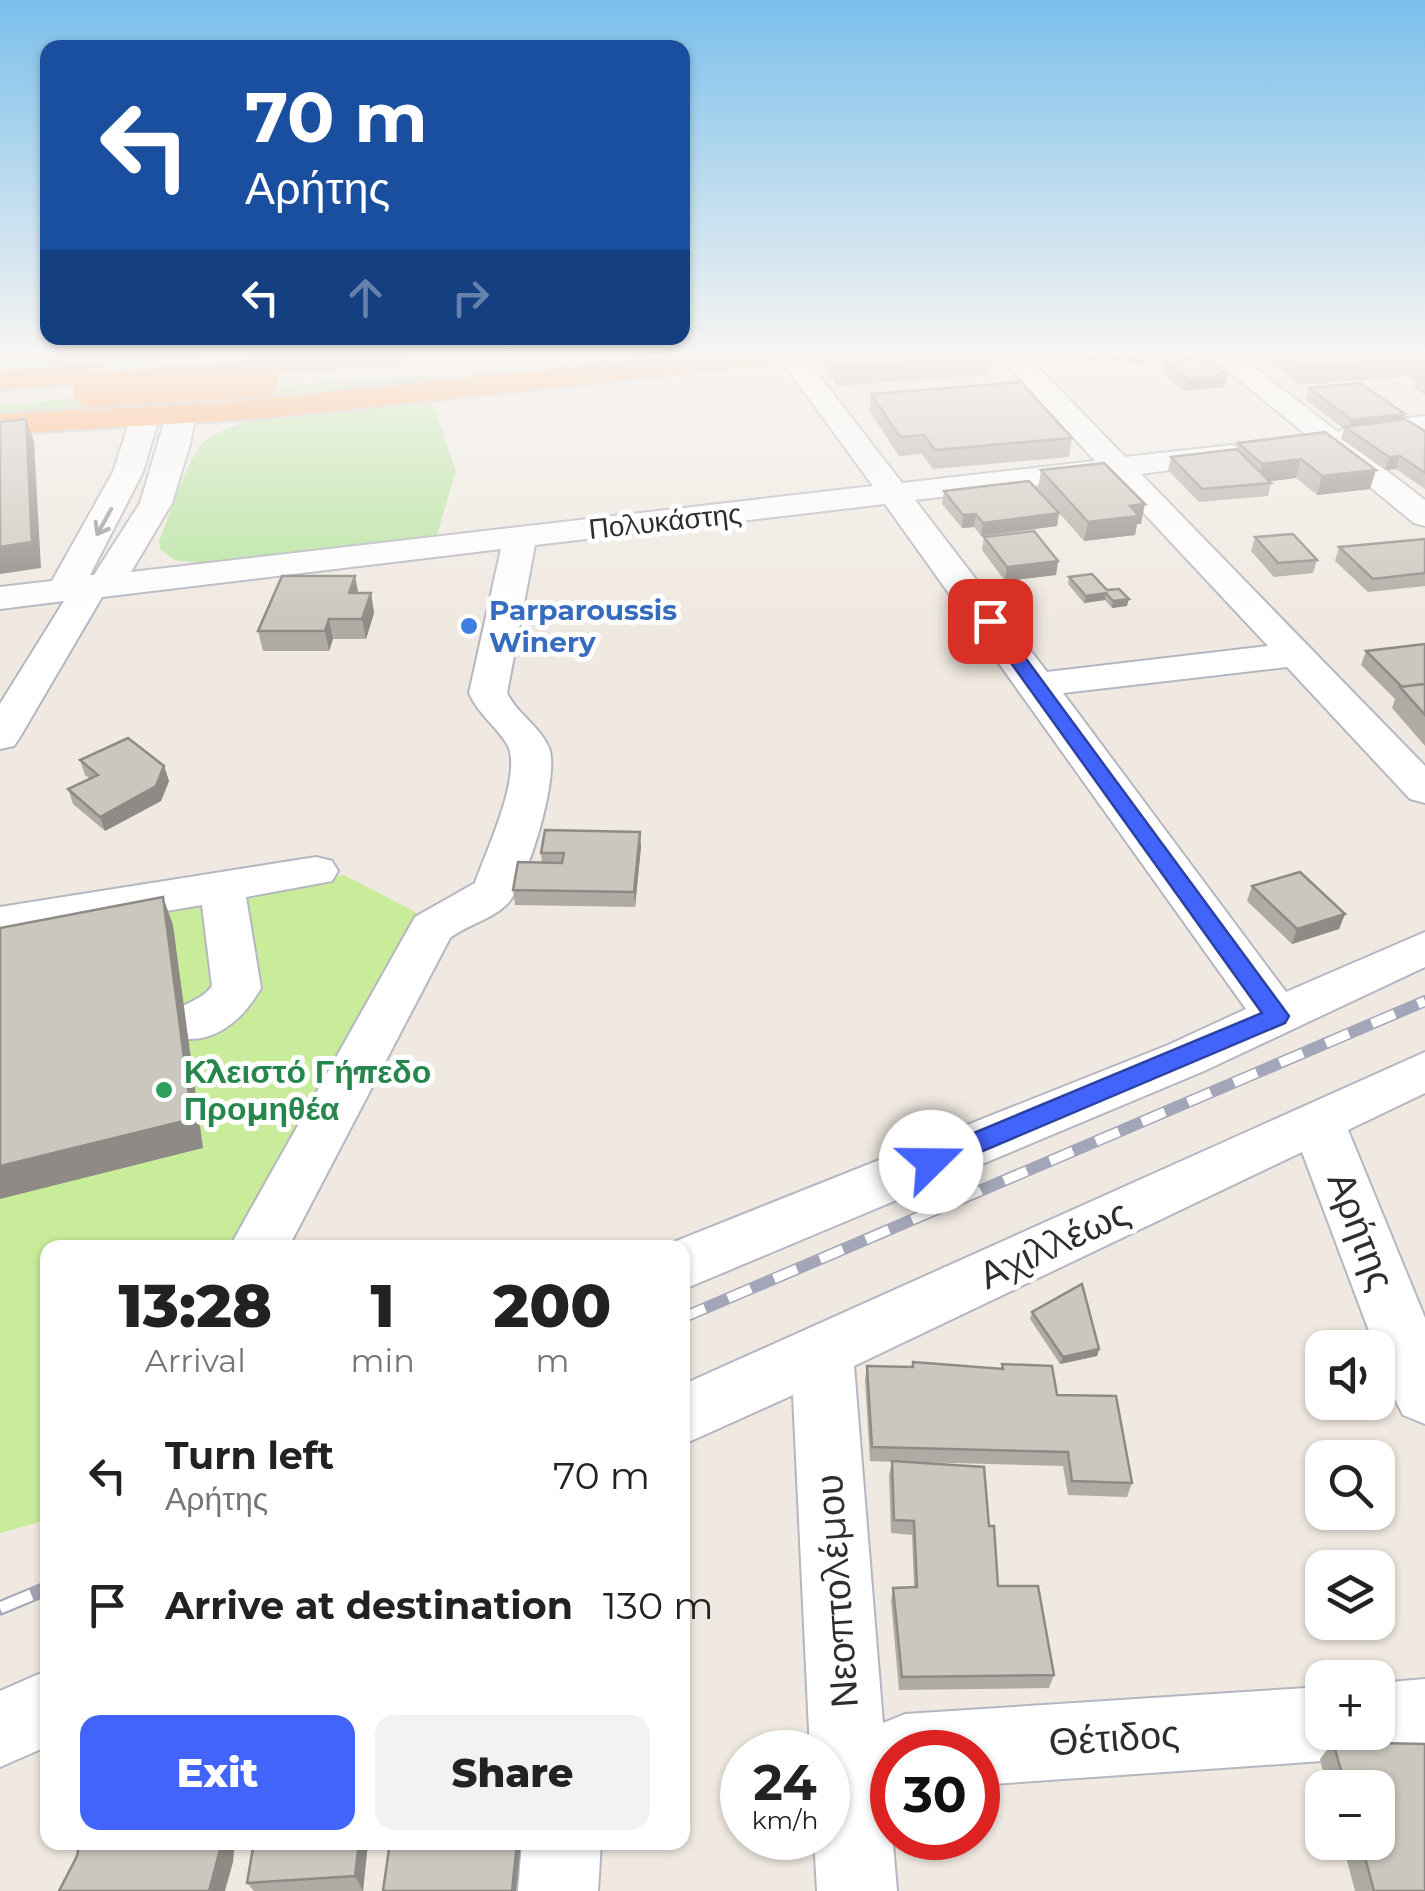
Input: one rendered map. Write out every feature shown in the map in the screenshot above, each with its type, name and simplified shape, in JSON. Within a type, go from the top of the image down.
[{"type":"highway","points":[[123,444],[136,452]]},
{"type":"highway","points":[[171,457],[184,444]]},
{"type":"street","points":[[0,737],[88,586],[109,514],[138,444]]},
{"type":"street","points":[[88,586],[130,547],[156,502],[174,444]]},
{"type":"street","points":[[857,444],[1038,685],[1277,1016]]},
{"type":"street","points":[[1097,444],[1425,790]]},
{"type":"street","points":[[1319,444],[1425,516]]},
{"type":"street","name":"Πολυκάστης","points":[[0,598],[174,576],[257,582],[520,537],[1256,451]]},
{"type":"street","points":[[262,1240],[432,928],[450,914],[485,899],[496,888],[532,760],[527,744],[492,704],[488,693],[520,537]]},
{"type":"street","points":[[130,547],[136,557],[174,576]]},
{"type":"street","points":[[1038,685],[1299,654]]},
{"type":"street","points":[[0,923],[316,871]]},
{"type":"street","points":[[189,1022],[223,1008],[237,988],[222,886]]},
{"type":"street","points":[[690,1261],[1186,1058],[1425,948]]},
{"type":"street","name":"Αχιλλέως","points":[[690,1412],[1425,1071]]},
{"type":"street","name":"Αρήτης","points":[[1318,1122],[1425,1395]]},
{"type":"street","name":"Νεοπτολέμου","points":[[822,1352],[878,1730]]},
{"type":"street","points":[[0,1729],[40,1711]]},
{"type":"street","points":[[1395,1719],[1425,1716]]},
{"type":"street","name":"Θέτιδος","points":[[1000,1746],[1305,1725]]},
{"type":"street","name":"Νεοπτολέμου","points":[[857,1891],[870,1820]]},
{"type":"street","points":[[558,1891],[561,1850]]},
{"type":"green space","points":[[203,444],[447,444],[456,471],[436,538],[198,563],[175,560],[160,549],[159,541]]},
{"type":"green space","name":"Κλειστό Γήπεδο Προμηθέα","points":[[344,875],[423,916],[248,1240],[40,1240],[40,1522],[0,1533],[0,933]]},
{"type":"building","points":[[0,444],[27,444],[32,542],[0,547]]},
{"type":"building","points":[[931,444],[1001,444],[935,450]]},
{"type":"building","points":[[1239,444],[1341,444],[1376,470],[1322,476],[1301,459],[1262,464]]},
{"type":"building","points":[[1370,444],[1425,444],[1425,473],[1400,456],[1389,457]]},
{"type":"building","points":[[1237,449],[1271,483],[1202,489],[1171,457]]},
{"type":"building","points":[[1104,463],[1145,504],[1130,506],[1139,516],[1088,522],[1041,470]]},
{"type":"building","points":[[1029,481],[1059,513],[983,523],[976,514],[963,515],[944,491]]},
{"type":"building","points":[[1034,531],[1058,561],[1007,567],[984,537]]},
{"type":"building","points":[[1293,534],[1317,560],[1278,563],[1255,537]]},
{"type":"building","points":[[1425,539],[1425,573],[1373,579],[1339,547]]},
{"type":"building","points":[[1092,574],[1107,590],[1119,589],[1129,599],[1113,601],[1106,593],[1086,596],[1069,577]]},
{"type":"building","points":[[282,576],[355,576],[349,593],[371,593],[362,619],[329,619],[325,631],[258,631]]},
{"type":"building","points":[[1425,644],[1425,684],[1402,687],[1366,651]]},
{"type":"building","points":[[1425,684],[1425,715],[1400,687]]},
{"type":"building","points":[[128,738],[164,766],[156,786],[100,817],[68,789],[98,775],[80,760]]},
{"type":"building","points":[[545,830],[640,832],[634,892],[513,890],[518,862],[562,863],[564,853],[541,853]]},
{"type":"building","points":[[1300,872],[1345,914],[1297,929],[1252,886]]},
{"type":"building","points":[[163,897],[192,1119],[0,1166],[0,928]]},
{"type":"building","points":[[1082,1284],[1099,1349],[1063,1357],[1032,1312]]},
{"type":"building","points":[[913,1362],[1003,1369],[1002,1364],[1052,1366],[1057,1395],[1116,1396],[1132,1483],[1072,1481],[1068,1452],[872,1447],[867,1366],[913,1367]]},
{"type":"building","points":[[892,1461],[984,1467],[989,1526],[994,1526],[998,1586],[1038,1586],[1054,1675],[902,1677],[893,1588],[917,1587],[914,1521],[894,1520]]},
{"type":"building","points":[[1395,1743],[1425,1744],[1425,1891],[1374,1891],[1366,1860],[1395,1860],[1395,1770],[1341,1770],[1335,1750],[1395,1750]]},
{"type":"building","points":[[78,1850],[220,1850],[209,1891],[59,1891]]},
{"type":"building","points":[[253,1850],[358,1850],[355,1876],[247,1883]]},
{"type":"building","points":[[389,1850],[516,1850],[512,1891],[383,1891]]},
{"type":"railway","points":[[690,1315],[1425,1001]]},
{"type":"railway","points":[[0,1608],[40,1591]]},
{"type":"place","name":"Parparoussis Winery","points":[[469,626]]},
{"type":"place","name":"Κλειστό Γήπεδο Προμηθέα","points":[[164,1090]]},
{"type":"route","points":[[931,1162],[1186,1058],[1277,1016],[990,621]]}]
